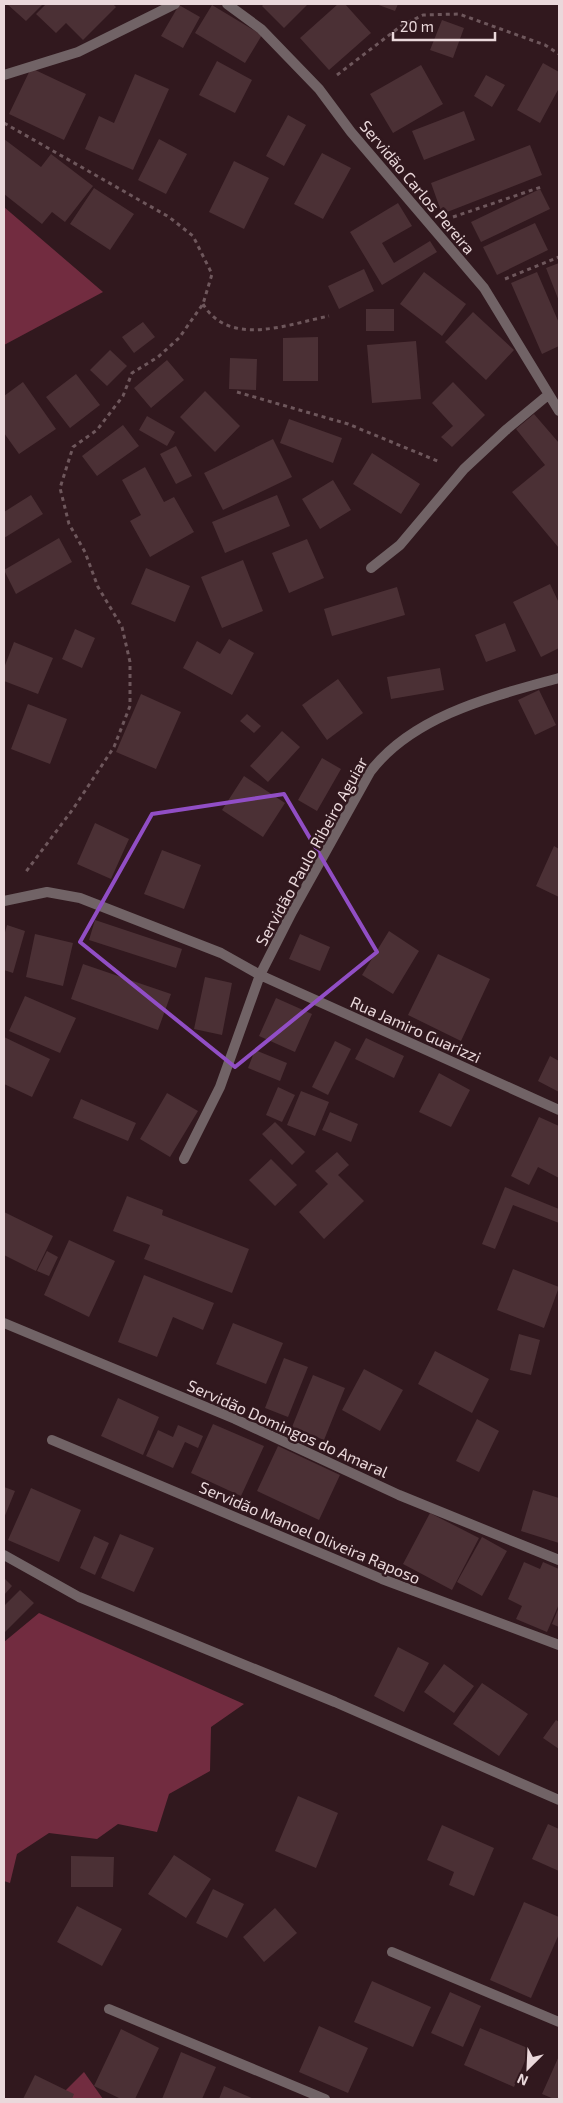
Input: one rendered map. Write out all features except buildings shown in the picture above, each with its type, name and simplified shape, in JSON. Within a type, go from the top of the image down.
[{"type":"street","points":[[4,75],[78,52],[175,4]]},
{"type":"street","name":"Servidão Carlos Pereira","points":[[227,4],[261,29],[319,89],[351,132],[484,288],[559,412]]},
{"type":"street","points":[[371,568],[400,545],[464,469],[506,429],[548,395]]},
{"type":"street","name":"Servidão Paulo Ribeiro Aguiar","points":[[184,1159],[212,1104],[260,975],[296,904],[370,772],[382,756],[408,735],[444,717],[504,693],[559,678]]},
{"type":"street","name":"Rua Jamiro Guarizzi","points":[[4,901],[47,892],[80,898],[222,953],[260,975],[559,1110]]},
{"type":"street","name":"Servidão Domingos do Amaral","points":[[4,1323],[235,1419],[400,1494],[559,1560]]},
{"type":"street","name":"Servidão Manoel Oliveira Raposo","points":[[52,1440],[382,1579],[559,1645]]},
{"type":"street","points":[[4,1556],[79,1597],[335,1702],[559,1800]]},
{"type":"street","points":[[392,1952],[559,2022]]},
{"type":"street","points":[[109,2009],[325,2099]]},
{"type":"path","points":[[319,89],[401,26],[423,15],[459,14],[545,45],[559,54]]},
{"type":"path","points":[[4,122],[169,216],[193,236],[212,274],[203,304],[179,338],[158,357],[132,372],[123,396],[97,430],[73,446],[60,488],[69,524],[84,552],[98,587],[122,627],[130,662],[130,706],[114,748],[73,810],[21,878]]},
{"type":"path","points":[[431,224],[541,187]]},
{"type":"path","points":[[484,288],[559,257]]},
{"type":"path","points":[[203,304],[209,314],[231,329],[261,330],[329,316]]},
{"type":"path","points":[[237,392],[348,424],[437,461],[464,469]]},
{"type":"highlighted area","points":[[284,794],[377,952],[235,1067],[80,942],[152,814]]},
{"type":"shaded area","points":[[4,207],[103,292],[4,345]]},
{"type":"shaded area","points":[[39,1613],[244,1704],[211,1727],[210,1771],[169,1794],[157,1832],[118,1824],[97,1839],[49,1833],[17,1854],[10,1883],[4,1881],[4,1642]]},
{"type":"shaded area","points":[[84,2072],[103,2099],[57,2099]]}]
